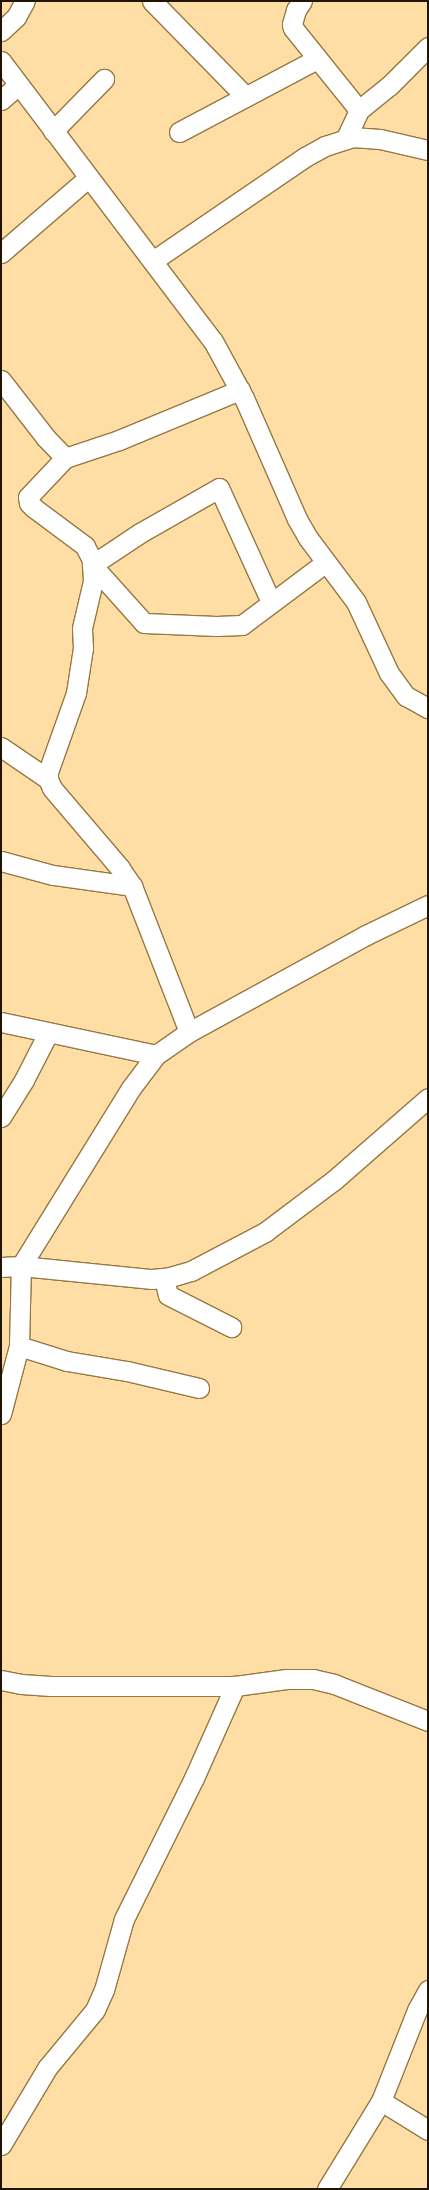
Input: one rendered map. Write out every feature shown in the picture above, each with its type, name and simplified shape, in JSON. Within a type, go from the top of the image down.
[{"type":"street","points":[[1,31],[16,17],[25,1]]},
{"type":"street","points":[[302,1],[292,24],[299,37],[359,110]]},
{"type":"street","points":[[164,6],[246,96]]},
{"type":"street","points":[[346,138],[359,110],[401,75],[428,47]]},
{"type":"street","points":[[179,132],[317,59]]},
{"type":"street","points":[[1,61],[88,178],[154,260],[213,341],[240,390],[297,519],[325,563],[356,602],[389,674],[406,696],[428,708]]},
{"type":"street","points":[[53,131],[104,79]]},
{"type":"street","points":[[1,100],[18,85]]},
{"type":"street","points":[[154,260],[305,157],[325,146],[346,138],[380,139],[428,150]]},
{"type":"street","points":[[1,252],[88,178]]},
{"type":"street","points":[[1,380],[46,438],[65,458]]},
{"type":"street","points":[[189,1032],[132,886],[120,868],[52,788],[48,779],[48,772],[76,693],[83,648],[82,628],[93,581],[92,565],[85,546],[29,503],[28,497],[32,490],[65,458],[119,440],[240,390]]},
{"type":"street","points":[[92,565],[140,533],[219,488],[271,602]]},
{"type":"street","points":[[92,565],[144,623],[216,626],[242,625],[325,563]]},
{"type":"street","points":[[1,747],[48,779]]},
{"type":"street","points":[[1,861],[53,875],[132,886]]},
{"type":"street","points":[[1,1414],[19,1346],[21,1266],[131,1088],[156,1055],[189,1032],[366,935],[428,905]]},
{"type":"street","points":[[1,1022],[48,1034],[156,1055]]},
{"type":"street","points":[[1,1117],[12,1103],[48,1034]]},
{"type":"street","points":[[1,1268],[21,1266],[152,1279],[191,1271],[265,1232],[333,1181],[428,1098]]},
{"type":"street","points":[[164,1278],[168,1296],[231,1327]]},
{"type":"street","points":[[19,1346],[67,1361],[127,1371],[199,1388]]},
{"type":"street","points":[[1,1680],[51,1686],[235,1686],[288,1679],[313,1679],[334,1684],[428,1721]]},
{"type":"street","points":[[1,2145],[47,2068],[95,2010],[104,1990],[124,1919],[194,1778],[235,1686]]},
{"type":"street","points":[[327,2189],[381,2101],[417,2010],[428,1990]]},
{"type":"street","points":[[381,2101],[428,2130]]}]
